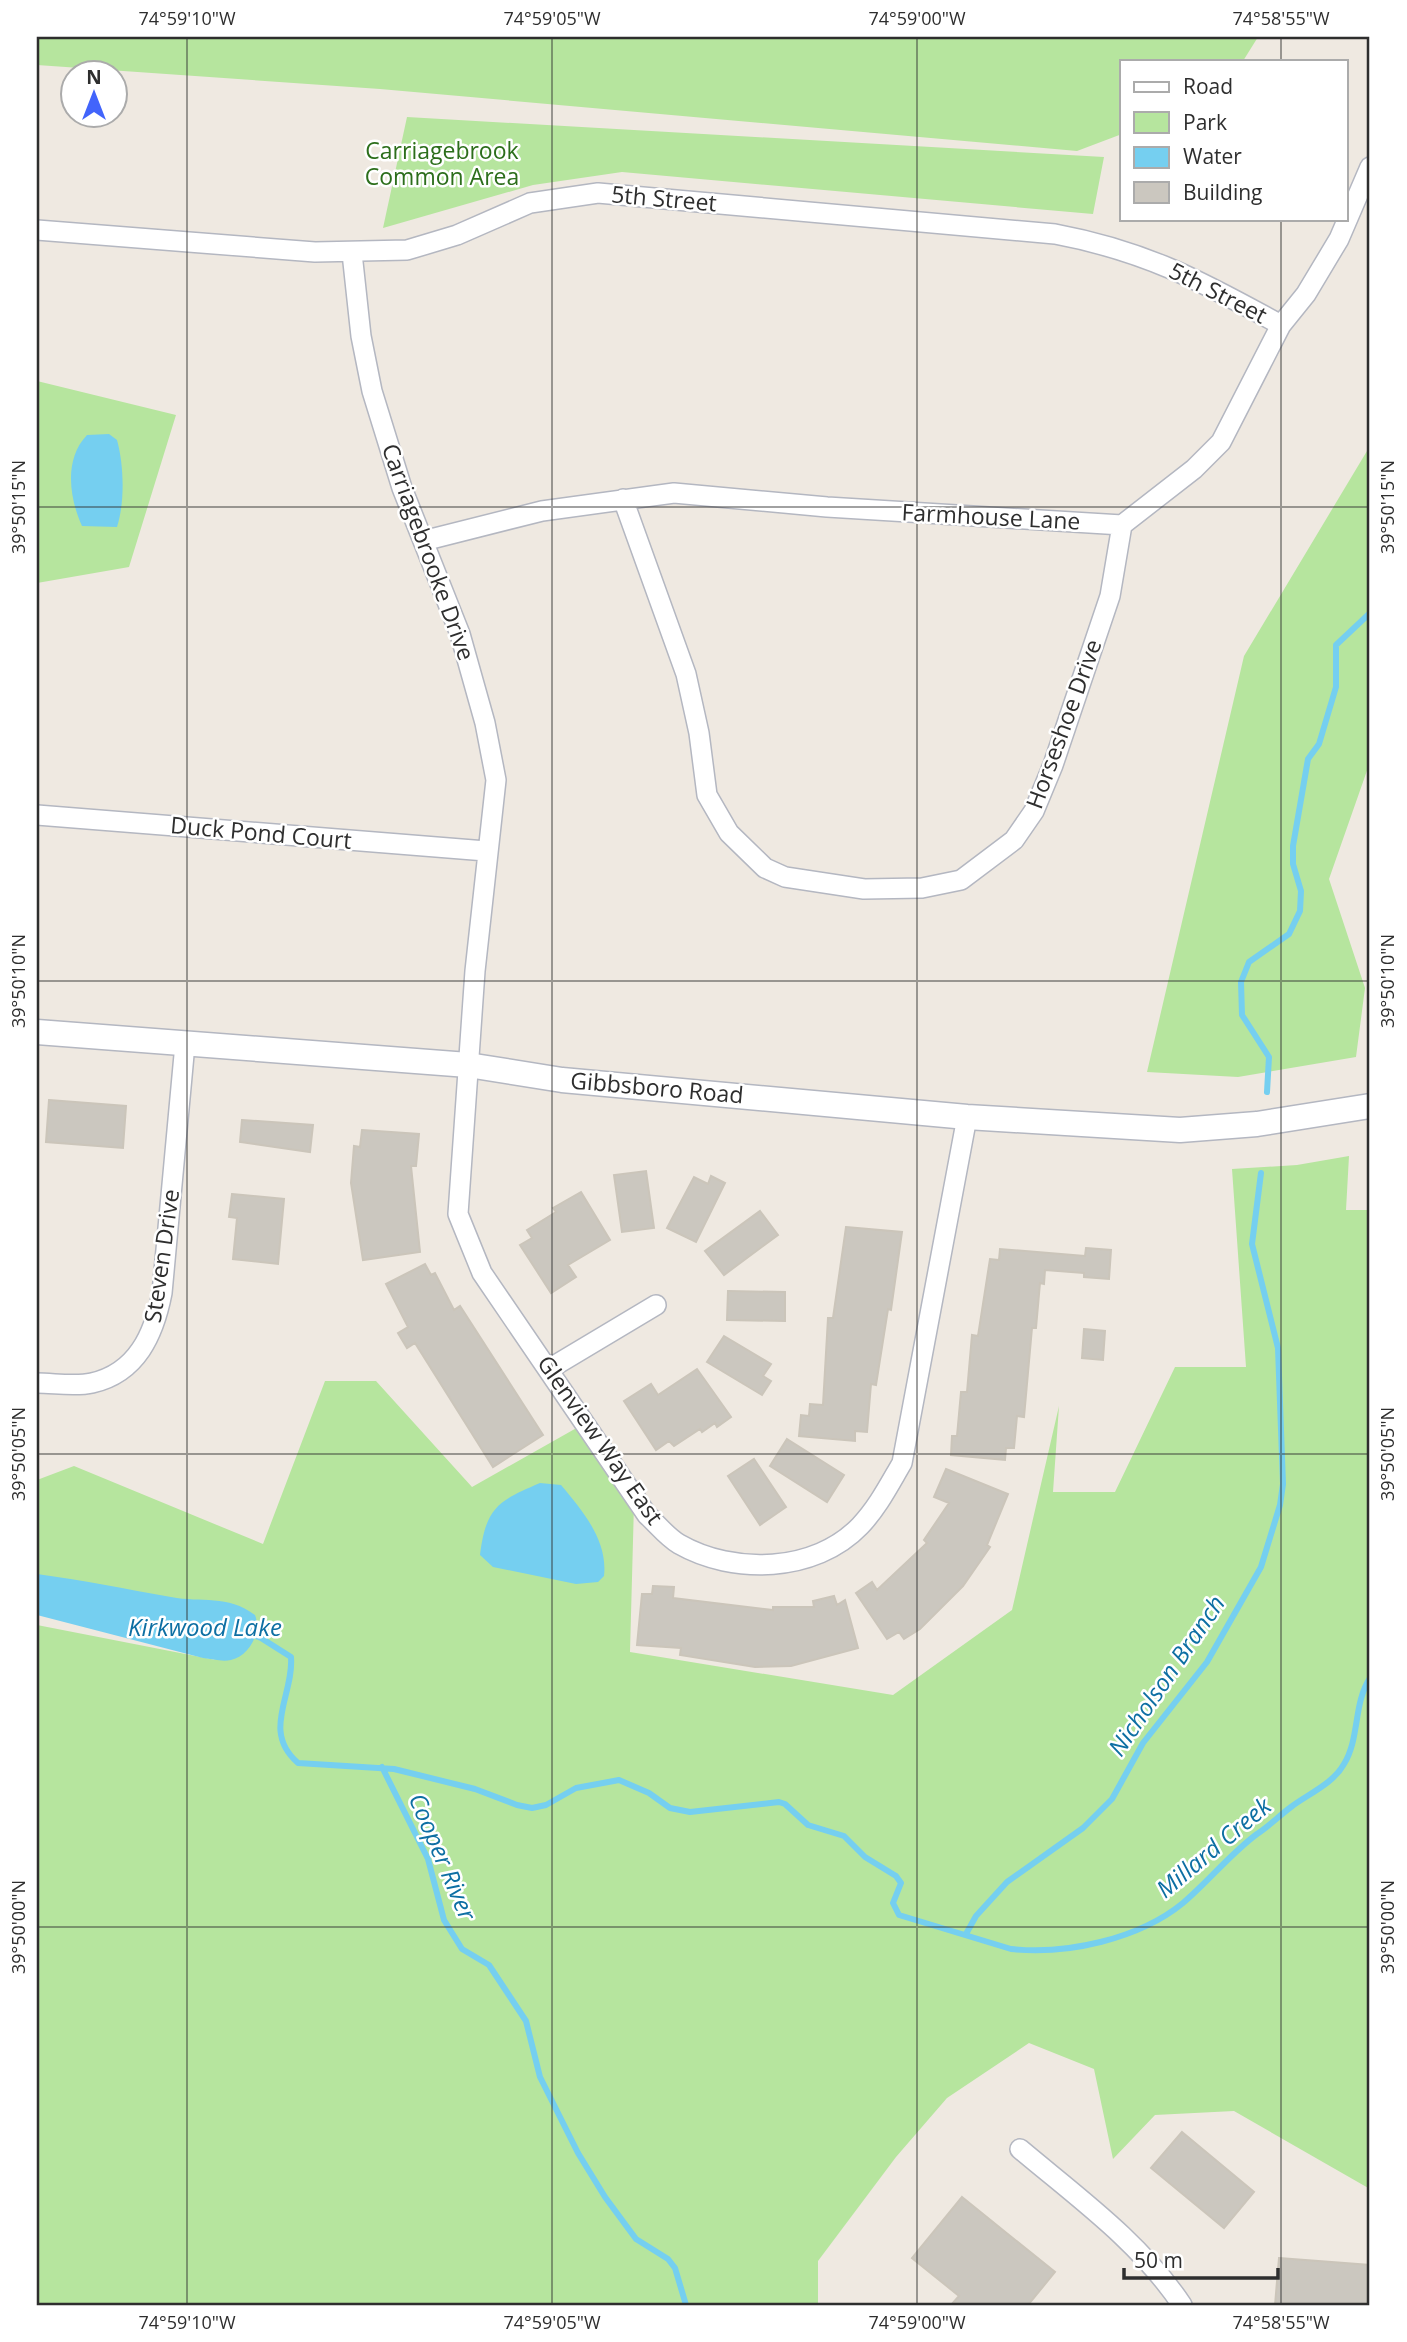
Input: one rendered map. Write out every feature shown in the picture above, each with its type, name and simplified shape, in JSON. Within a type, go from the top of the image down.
[{"type":"street","points":[[1348,218],[1370,167]]},
{"type":"street","name":"5th Street","points":[[37,230],[352,253],[407,250],[457,235],[530,203],[598,193],[1055,234],[1104,243],[1144,256],[1198,279],[1281,325]]},
{"type":"street","points":[[1122,525],[1194,469],[1221,442],[1281,325],[1306,294],[1347,220]]},
{"type":"street","name":"Carriagebrooke Drive","points":[[352,253],[361,336],[372,391],[402,488],[460,634],[485,723],[496,780],[486,851],[468,1065]]},
{"type":"street","name":"Farmhouse Lane","points":[[423,541],[541,511],[674,493],[827,507],[1122,525]]},
{"type":"street","name":"Horseshoe Drive","points":[[623,499],[686,674],[699,733],[707,795],[729,833],[765,869],[785,877],[864,889],[922,888],[961,880],[1014,840],[1034,811],[1053,765],[1110,596],[1122,525]]},
{"type":"street","name":"Duck Pond Court","points":[[37,815],[486,851]]},
{"type":"street","name":"Gibbsboro Road","points":[[37,1032],[468,1065],[562,1080],[967,1117],[1180,1129],[1277,1121],[1370,1106]]},
{"type":"street","name":"Steven Drive","points":[[37,1383],[90,1384],[111,1377],[146,1345],[157,1322],[185,1044]]},
{"type":"street","name":"Glenview Way East","points":[[468,1065],[458,1214],[482,1273],[647,1515],[677,1542],[709,1558],[743,1565],[778,1564],[823,1550],[858,1528],[879,1503],[902,1463],[967,1117]]},
{"type":"street","points":[[549,1369],[656,1305]]},
{"type":"street","points":[[1020,2149],[1134,2246],[1164,2277],[1182,2305]]},
{"type":"green space","points":[[37,37],[1258,37],[1244,60],[1120,60],[1120,135],[1077,151],[380,89],[130,72],[130,60],[60,60],[60,67],[37,65]]},
{"type":"green space","name":"Carriagebrook Common Area","points":[[407,117],[1104,157],[1093,214],[622,172],[533,185],[383,228]]},
{"type":"green space","points":[[37,381],[176,415],[129,567],[37,583]]},
{"type":"green space","points":[[1370,446],[1370,762],[1329,879],[1365,988],[1356,1057],[1238,1077],[1147,1072],[1244,656]]},
{"type":"green space","points":[[1349,1156],[1346,1210],[1370,1210],[1370,2189],[1234,2111],[1155,2115],[1113,2159],[1094,2069],[1029,2043],[947,2098],[896,2157],[818,2261],[818,2305],[37,2305],[37,1625],[216,1660],[37,1585],[37,1480],[74,1466],[263,1544],[325,1381],[376,1381],[472,1487],[580,1426],[634,1504],[630,1652],[893,1695],[1012,1610],[1059,1406],[1053,1492],[1115,1492],[1175,1367],[1246,1367],[1232,1169],[1297,1165]]},
{"type":"water","points":[[109,434],[117,440],[122,472],[117,527],[82,526],[72,491],[75,455],[87,435]]},
{"type":"water","points":[[540,1483],[561,1485],[592,1527],[604,1563],[604,1576],[598,1582],[576,1584],[493,1567],[480,1555],[486,1526],[496,1508],[514,1495]]},
{"type":"water","name":"Kirkwood Lake","points":[[37,1574],[182,1599],[234,1604],[255,1615],[257,1629],[248,1649],[237,1658],[221,1661],[203,1658],[37,1615]]},
{"type":"building","points":[[49,1100],[126,1106],[123,1148],[46,1142]]},
{"type":"building","points":[[242,1120],[313,1125],[310,1152],[240,1142]]},
{"type":"building","points":[[362,1130],[419,1134],[416,1166],[411,1166],[420,1252],[363,1260],[351,1183],[354,1146],[360,1147]]},
{"type":"building","points":[[646,1171],[654,1228],[622,1232],[614,1175]]},
{"type":"building","points":[[711,1176],[725,1183],[696,1242],[667,1228],[694,1177],[708,1184]]},
{"type":"building","points":[[581,1192],[610,1240],[568,1265],[576,1277],[551,1293],[520,1245],[532,1238],[527,1230],[556,1212],[553,1208]]},
{"type":"building","points":[[232,1194],[284,1199],[278,1264],[233,1259],[237,1218],[229,1217]]},
{"type":"building","points":[[760,1211],[778,1235],[724,1275],[705,1251]]},
{"type":"building","points":[[846,1227],[902,1232],[891,1310],[888,1309],[876,1385],[871,1384],[867,1432],[855,1431],[855,1441],[799,1436],[801,1415],[809,1416],[810,1404],[823,1405],[828,1318],[833,1318]]},
{"type":"building","points":[[1086,1248],[1111,1250],[1109,1279],[1084,1277],[1084,1273],[1045,1270],[1044,1284],[1040,1283],[1036,1328],[1032,1328],[1024,1417],[1017,1416],[1014,1448],[1006,1448],[1005,1460],[951,1455],[952,1436],[957,1436],[961,1392],[967,1392],[972,1335],[978,1336],[990,1259],[999,1260],[1000,1249],[1085,1256]]},
{"type":"building","points":[[425,1264],[431,1275],[435,1273],[454,1310],[460,1306],[543,1435],[493,1467],[415,1343],[407,1348],[398,1333],[408,1327],[386,1284]]},
{"type":"building","points":[[728,1291],[785,1292],[785,1321],[727,1320]]},
{"type":"building","points":[[1084,1329],[1105,1331],[1103,1360],[1082,1358]]},
{"type":"building","points":[[724,1336],[771,1364],[763,1376],[771,1381],[762,1395],[707,1362]]},
{"type":"building","points":[[697,1369],[731,1417],[717,1427],[715,1423],[702,1432],[700,1429],[674,1446],[669,1441],[656,1450],[624,1401],[651,1384],[658,1395]]},
{"type":"building","points":[[787,1439],[844,1475],[827,1502],[770,1466]]},
{"type":"building","points":[[754,1459],[786,1507],[760,1525],[728,1476]]},
{"type":"building","points":[[946,1469],[1008,1494],[987,1545],[990,1547],[963,1586],[920,1629],[904,1639],[899,1632],[887,1639],[856,1593],[872,1582],[877,1590],[927,1543],[924,1540],[949,1503],[934,1497]]},
{"type":"building","points":[[653,1586],[674,1587],[673,1598],[773,1610],[773,1607],[814,1607],[813,1601],[834,1596],[837,1605],[845,1600],[858,1648],[791,1666],[755,1667],[680,1655],[681,1648],[637,1645],[642,1594],[652,1594]]},
{"type":"building","points":[[1182,2132],[1254,2192],[1224,2228],[1151,2168]]},
{"type":"building","points":[[962,2197],[1055,2272],[1028,2305],[951,2305],[959,2296],[912,2258]]},
{"type":"building","points":[[1279,2258],[1370,2265],[1370,2305],[1275,2305]]},
{"type":"waterway","name":"Nicholson Branch","points":[[1267,1092],[1269,1057],[1242,1015],[1241,982],[1249,962],[1289,934],[1300,911],[1301,891],[1293,864],[1293,846],[1308,759],[1319,744],[1336,687],[1336,645],[1370,613]]},
{"type":"waterway","name":"Nicholson Branch","points":[[966,1934],[976,1916],[1007,1882],[1083,1828],[1112,1799],[1143,1743],[1207,1662],[1261,1567],[1280,1505],[1283,1484],[1278,1348],[1252,1244],[1261,1173]]},
{"type":"waterway","name":"Millard Creek","points":[[248,1633],[291,1657],[291,1671],[280,1725],[287,1751],[298,1763],[394,1769],[475,1789],[532,1808],[546,1805],[576,1788],[619,1780],[649,1793],[670,1808],[690,1812],[779,1802],[785,1804],[808,1825],[844,1836],[865,1857],[896,1876],[901,1883],[893,1903],[899,1915],[1011,1949],[1033,1950],[1078,1947],[1102,1942],[1145,1926],[1183,1903],[1247,1842],[1327,1783],[1339,1771],[1349,1754],[1361,1699],[1370,1678]]},
{"type":"waterway","name":"Cooper River","points":[[382,1767],[428,1859],[444,1920],[462,1949],[489,1965],[526,2021],[540,2077],[578,2153],[605,2197],[636,2239],[668,2259],[675,2268],[686,2305]]}]
